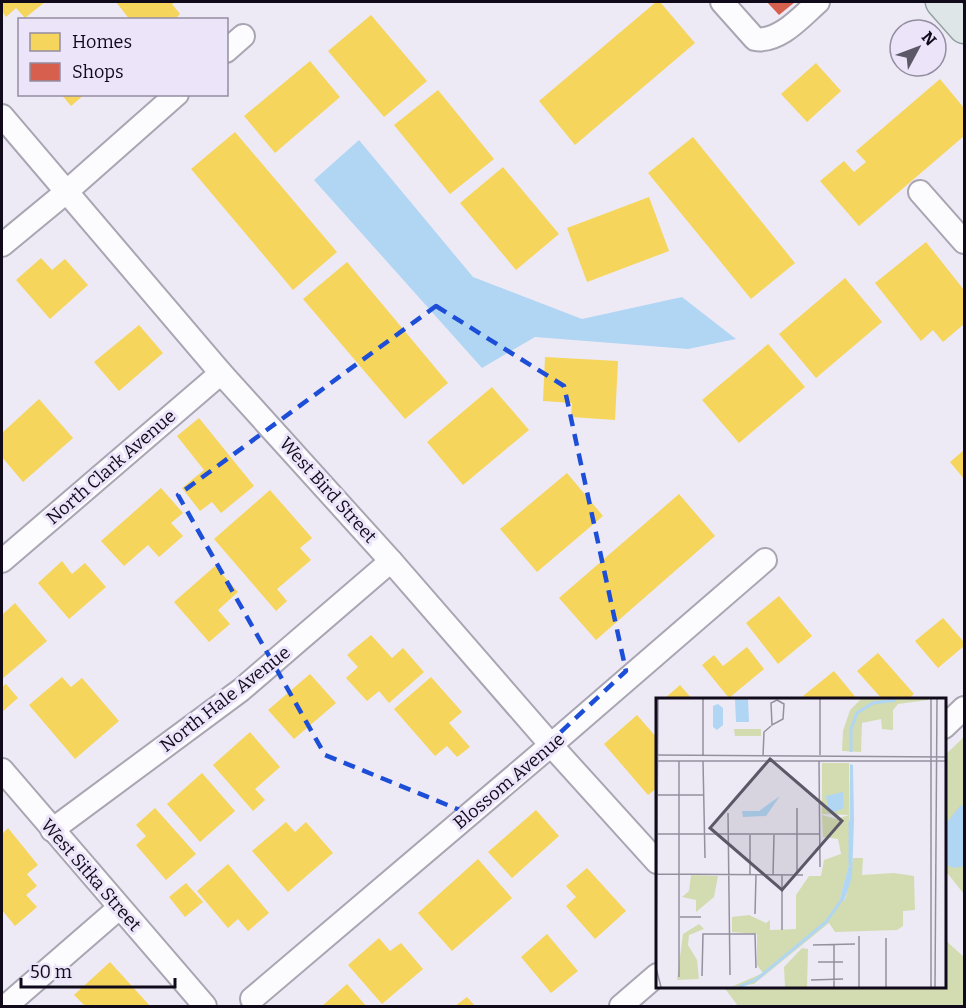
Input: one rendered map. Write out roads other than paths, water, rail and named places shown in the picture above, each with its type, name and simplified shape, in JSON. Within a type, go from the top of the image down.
[{"type":"main road","points":[[941,2],[964,28]]},
{"type":"street","points":[[722,2],[755,39],[763,40],[784,31],[818,2]]},
{"type":"street","points":[[228,49],[243,36]]},
{"type":"street","points":[[2,245],[175,96]]},
{"type":"street","name":"West Bird Street","points":[[2,116],[65,193],[221,373],[656,861]]},
{"type":"street","points":[[920,192],[964,242]]},
{"type":"street","name":"North Clark Avenue","points":[[2,561],[221,373]]},
{"type":"street","name":"Blossom Avenue","points":[[252,999],[765,560]]},
{"type":"street","name":"North Hale Avenue","points":[[52,830],[241,690],[391,561]]},
{"type":"street","points":[[945,726],[964,708]]},
{"type":"street","name":"West Sitka Street","points":[[2,771],[205,1006]]},
{"type":"street","points":[[6,1006],[119,908]]},
{"type":"street","points":[[621,1006],[656,976]]},
{"type":"water","points":[[359,140],[473,277],[582,319],[682,297],[736,339],[688,349],[535,337],[482,368],[314,180]]},
{"type":"water","points":[[964,805],[964,866],[954,868],[945,864],[945,825],[960,806]]}]
